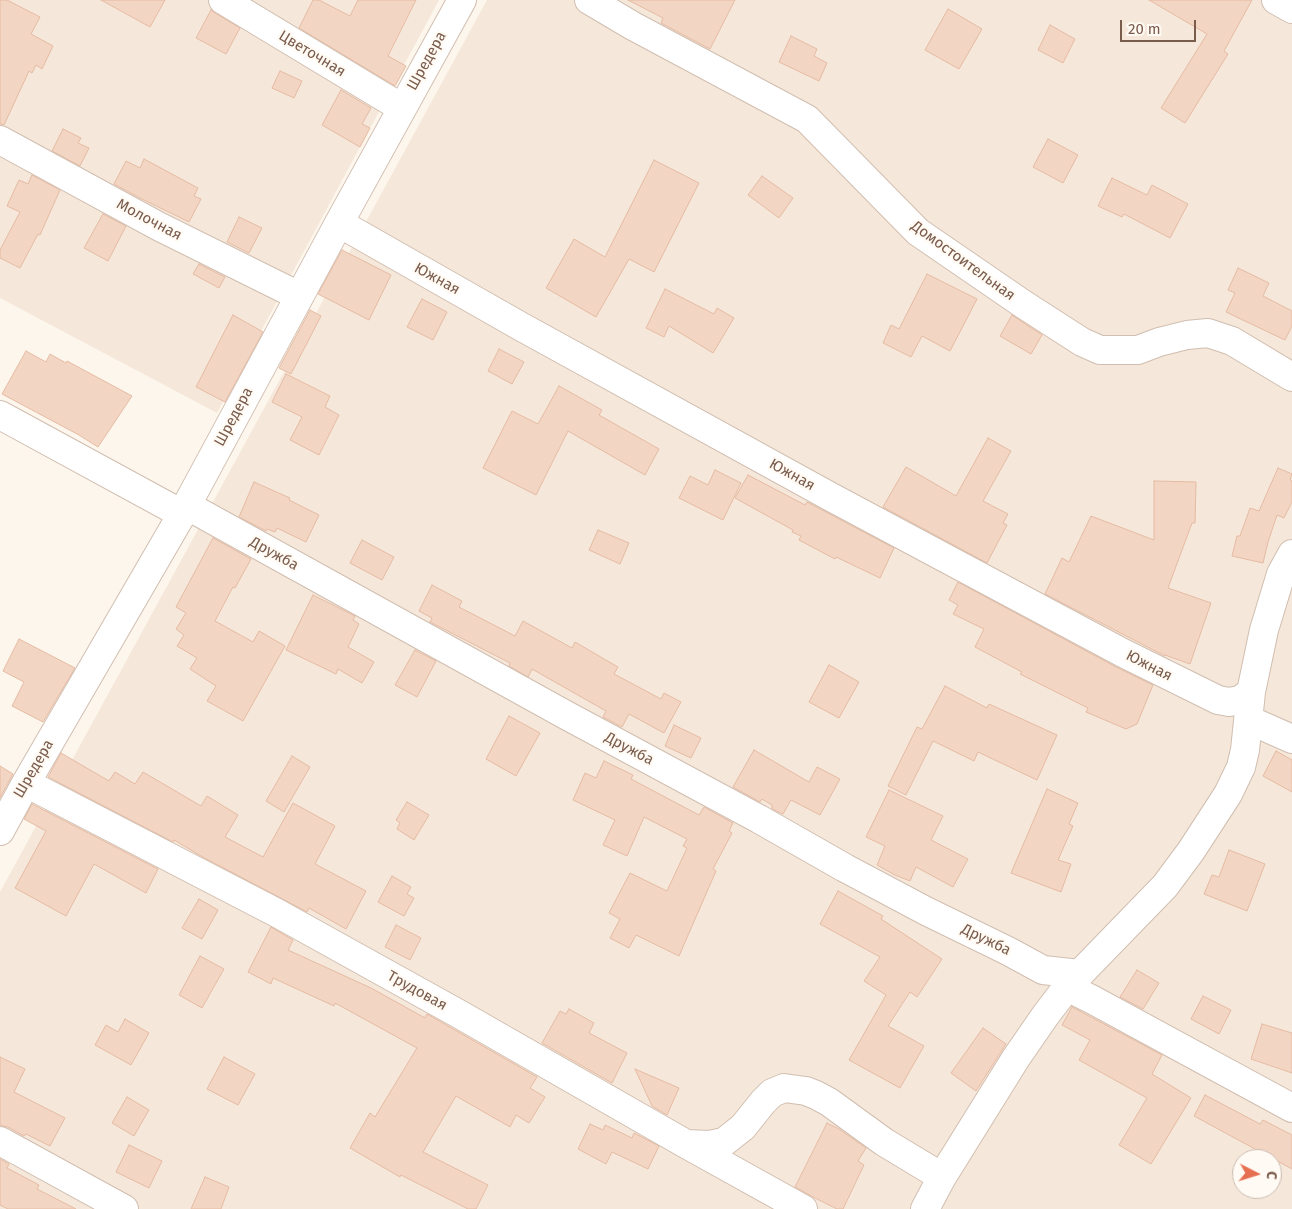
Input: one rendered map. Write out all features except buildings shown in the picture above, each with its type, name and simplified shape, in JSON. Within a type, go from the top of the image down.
[{"type":"street","name":"Цветочная","points":[[223,0],[402,108]]},
{"type":"street","name":"Шредера","points":[[0,831],[184,510],[338,223],[462,0]]},
{"type":"street","name":"Домостоительная","points":[[589,0],[807,119],[918,232],[1082,342],[1100,350],[1138,350],[1159,342],[1187,335],[1208,333],[1232,341],[1292,377]]},
{"type":"street","points":[[1276,0],[1292,9]]},
{"type":"street","name":"Молочная","points":[[0,140],[158,226],[299,296]]},
{"type":"street","name":"Южная","points":[[338,223],[520,326],[1123,653],[1218,700],[1229,702],[1240,700],[1251,692]]},
{"type":"street","name":"Дружба","points":[[0,415],[184,510],[751,814],[845,868],[1043,970],[1074,981],[1102,1005],[1292,1108]]},
{"type":"street","points":[[925,1209],[942,1177],[1044,1016],[1074,981],[1165,886],[1191,851],[1228,794],[1241,767],[1246,750],[1251,692],[1264,630],[1281,574],[1292,554]]},
{"type":"street","points":[[1249,720],[1292,739]]},
{"type":"street","name":"Трудовая","points":[[26,783],[277,913],[803,1209]]},
{"type":"street","points":[[686,1144],[709,1145],[724,1142],[743,1128],[772,1093],[784,1088],[806,1091],[829,1102],[884,1142],[942,1177]]},
{"type":"street","points":[[0,1141],[124,1209]]},
{"type":"shaded area","points":[[0,0],[439,0],[217,413],[0,298]]},
{"type":"shaded area","points":[[487,0],[1292,0],[1292,1209],[0,1209],[0,892]]}]
